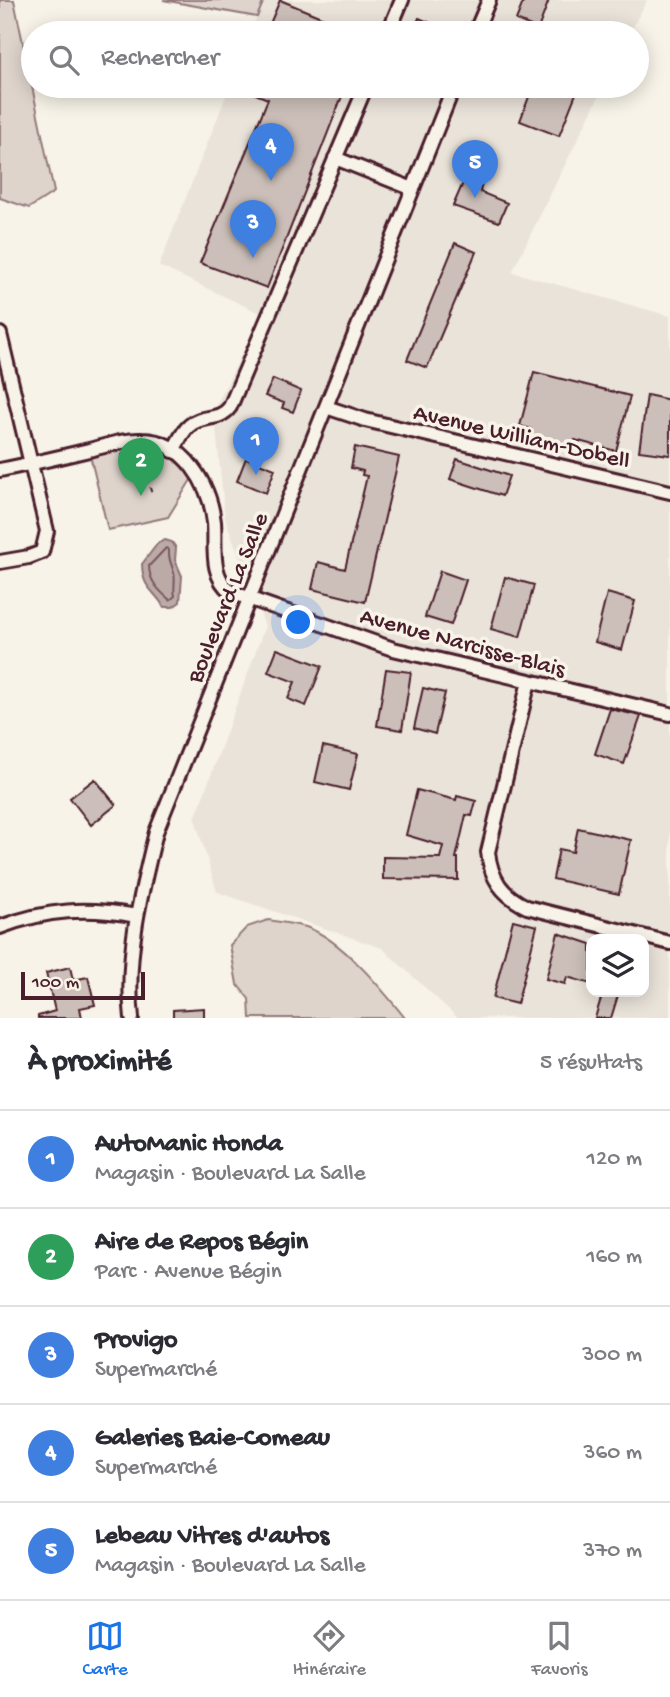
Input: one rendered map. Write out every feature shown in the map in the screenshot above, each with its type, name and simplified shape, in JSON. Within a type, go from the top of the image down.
[{"type":"street","points":[[393,21],[402,0]]},
{"type":"street","points":[[480,21],[489,0]]},
{"type":"street","points":[[0,470],[141,439],[155,441],[173,451],[189,425],[226,413],[361,98]]},
{"type":"street","name":"Boulevard La Salle","points":[[132,1018],[131,965],[137,916],[156,832],[449,98]]},
{"type":"street","points":[[335,158],[413,189]]},
{"type":"street","points":[[0,334],[47,531],[46,543],[41,552],[0,562]]},
{"type":"street","name":"Avenue William-Dobell","points":[[326,407],[365,420],[670,492]]},
{"type":"street","name":"Avenue Narcisse-Blais","points":[[173,451],[196,471],[206,490],[214,522],[216,570],[224,587],[230,592],[393,649],[670,714]]},
{"type":"street","points":[[529,681],[488,852],[489,863],[498,886],[507,896],[527,907],[670,943]]},
{"type":"street","points":[[0,927],[43,913],[66,910],[137,916]]},
{"type":"path","points":[[120,443],[126,470],[138,469],[142,472],[152,494]]},
{"type":"shaded area","points":[[0,0],[14,0],[21,34],[21,98],[34,98],[54,192],[29,208],[0,198]]},
{"type":"shaded area","points":[[163,0],[264,0],[257,17]]},
{"type":"shaded area","points":[[264,0],[647,0],[636,21],[255,21]]},
{"type":"shaded area","points":[[225,98],[598,98],[512,272],[670,316],[670,1018],[458,1018],[382,948],[217,892],[195,819],[265,626],[225,518],[214,410],[262,314],[159,266]]},
{"type":"shaded area","points":[[133,445],[166,454],[194,475],[168,517],[108,530],[90,455]]},
{"type":"shaded area","points":[[268,920],[306,927],[333,942],[360,966],[405,1018],[250,1018],[249,999],[237,984],[230,945],[247,927]]},
{"type":"water","points":[[165,540],[172,542],[176,548],[175,560],[182,576],[180,602],[173,607],[164,607],[146,584],[142,564],[158,543]]},
{"type":"building","points":[[280,0],[331,21],[271,21]]},
{"type":"building","points":[[524,0],[549,0],[541,21],[516,20]]},
{"type":"building","points":[[266,98],[341,98],[267,288],[200,263],[268,99]]},
{"type":"building","points":[[529,98],[574,98],[559,136],[520,121]]},
{"type":"building","points":[[466,176],[482,183],[480,192],[507,203],[499,222],[453,206]]},
{"type":"building","points":[[455,243],[476,252],[427,368],[407,360]]},
{"type":"building","points":[[534,372],[630,396],[616,451],[575,440],[573,450],[529,439],[531,429],[520,426]]},
{"type":"building","points":[[273,379],[301,391],[293,412],[282,408],[284,403],[265,396]]},
{"type":"building","points":[[647,395],[670,400],[670,455],[639,451]]},
{"type":"building","points":[[355,447],[399,457],[365,602],[312,589],[318,562],[345,569],[367,476],[362,475],[363,471],[351,468]]},
{"type":"building","points":[[246,458],[275,469],[266,493],[237,481]]},
{"type":"building","points":[[457,459],[509,476],[502,496],[450,479]]},
{"type":"building","points":[[440,571],[466,580],[451,625],[425,617]]},
{"type":"building","points":[[505,577],[534,585],[520,637],[491,629]]},
{"type":"building","points":[[607,593],[635,601],[622,650],[595,642]]},
{"type":"building","points":[[277,649],[322,666],[306,706],[288,699],[295,682],[268,672]]},
{"type":"building","points":[[386,669],[411,672],[402,730],[377,726]]},
{"type":"building","points":[[423,688],[445,693],[435,734],[414,728]]},
{"type":"building","points":[[610,709],[641,716],[624,764],[595,754]]},
{"type":"building","points":[[323,746],[358,754],[349,790],[315,782]]},
{"type":"building","points":[[95,779],[116,805],[91,825],[70,798]]},
{"type":"building","points":[[417,790],[456,800],[457,796],[476,801],[472,816],[466,815],[456,858],[458,880],[383,879],[383,857],[440,858],[443,846],[406,835]]},
{"type":"building","points":[[578,828],[631,840],[619,894],[553,879],[559,849],[573,852]]},
{"type":"building","points":[[513,920],[537,926],[517,1004],[493,998]]},
{"type":"building","points":[[558,933],[586,942],[586,983],[567,977],[565,984],[546,979]]},
{"type":"building","points":[[70,967],[73,980],[88,977],[95,1005],[80,1008],[82,1018],[38,1018],[55,1011],[46,973]]},
{"type":"building","points":[[601,997],[617,997],[611,1018],[595,1018]]},
{"type":"building","points":[[204,1008],[204,1018],[173,1018],[173,1010]]},
{"type":"place","name":"Galeries Baie-Comeau","points":[[271,181]]},
{"type":"place","name":"Lebeau Vitres d'autos","points":[[475,198]]},
{"type":"place","name":"Provigo","points":[[253,258]]},
{"type":"place","name":"AutoManic Honda","points":[[256,475]]},
{"type":"place","name":"Aire de Repos Bégin","points":[[141,496]]}]
